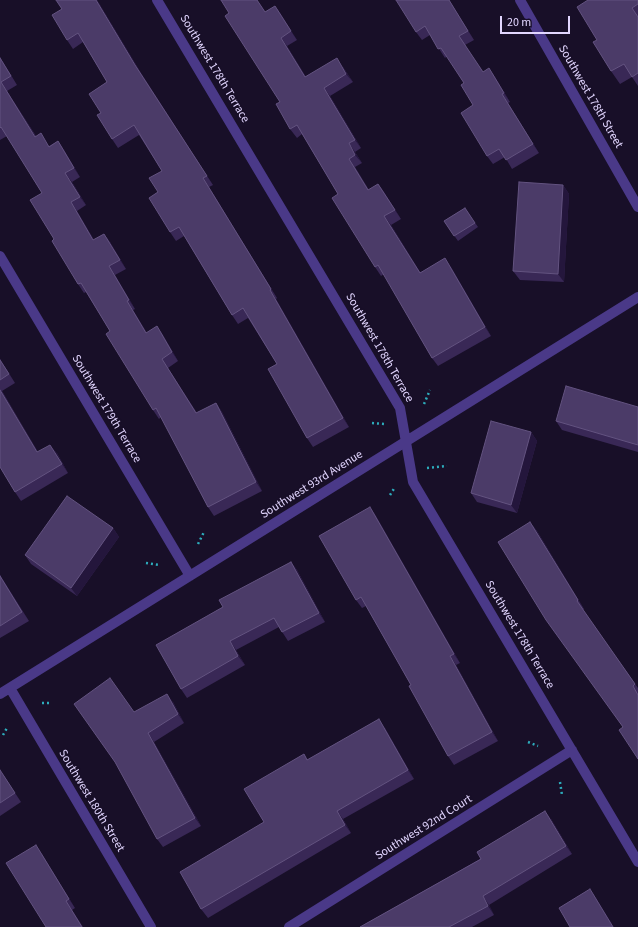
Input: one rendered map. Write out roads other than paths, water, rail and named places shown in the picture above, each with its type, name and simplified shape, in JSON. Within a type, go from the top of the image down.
[{"type":"street","name":"Southwest 178th Terrace","points":[[157,0],[400,408],[413,482],[638,862]]},
{"type":"street","name":"Southwest 178th Street","points":[[520,0],[638,207]]},
{"type":"street","name":"Southwest 179th Terrace","points":[[0,256],[190,576]]},
{"type":"street","name":"Southwest 93rd Avenue","points":[[0,694],[638,297]]},
{"type":"street","name":"Southwest 180th Street","points":[[10,688],[150,927]]},
{"type":"street","name":"Southwest 92nd Court","points":[[289,927],[572,750]]}]
